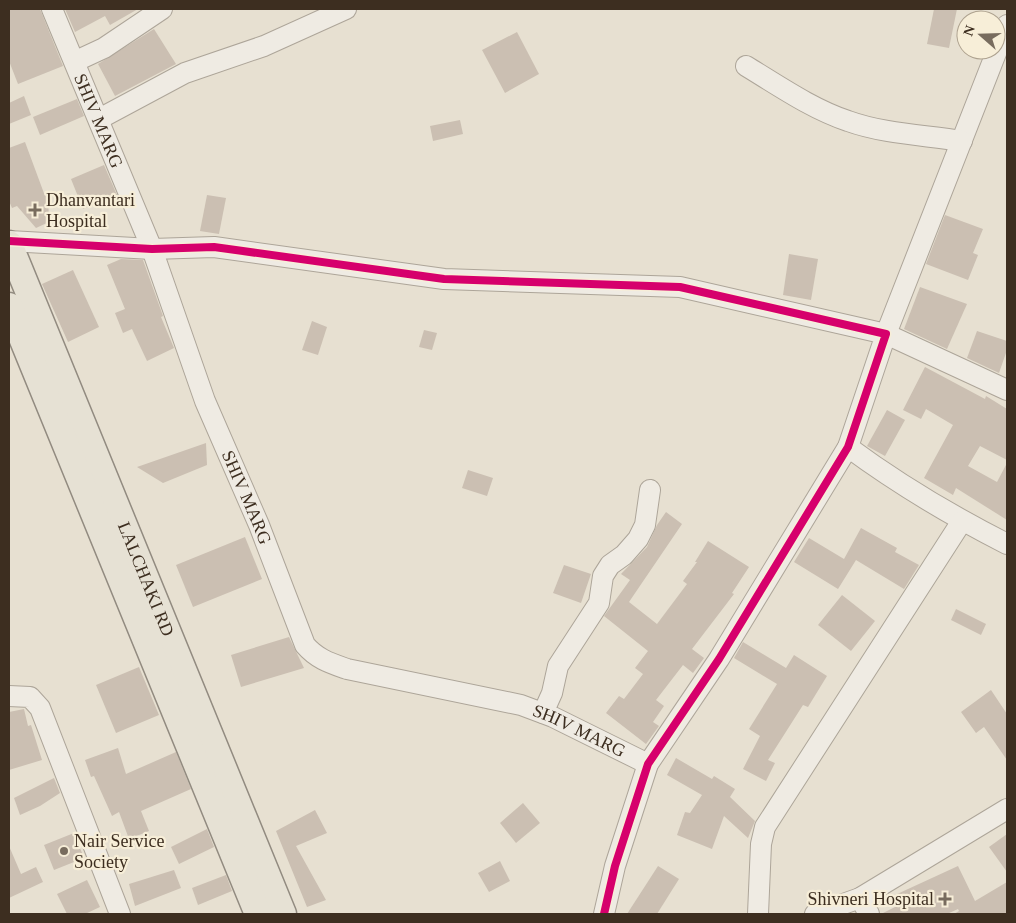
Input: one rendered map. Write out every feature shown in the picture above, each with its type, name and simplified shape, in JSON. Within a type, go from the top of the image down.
[{"type":"main road","name":"LALCHAKI RD","points":[[9,243],[183,700],[243,847],[283,914]]},
{"type":"main road","name":"LALCHAKI RD","points":[[9,306],[183,700]]},
{"type":"main road","name":"LALCHAKI RD","points":[[243,847],[258,914]]},
{"type":"street","name":"SHIV MARG","points":[[52,9],[76,61],[152,250],[205,401],[259,525],[305,644],[312,654],[321,660],[347,669],[520,705],[543,713],[648,764]]},
{"type":"street","points":[[76,61],[104,48],[162,9]]},
{"type":"street","points":[[99,119],[185,73],[264,46],[346,9]]},
{"type":"street","points":[[604,914],[615,866],[648,764],[719,659],[848,447],[886,334],[1007,25]]},
{"type":"street","points":[[746,66],[819,110],[848,121],[874,128],[962,141]]},
{"type":"street","points":[[9,243],[152,250],[214,247],[444,279],[680,287],[886,334],[1006,386]]},
{"type":"street","points":[[848,447],[874,467],[962,521],[1007,544]]},
{"type":"street","points":[[543,713],[552,693],[558,666],[599,603],[603,576],[610,565],[624,555],[638,539],[645,525],[650,490]]},
{"type":"street","points":[[758,914],[760,844],[765,827],[962,521]]},
{"type":"street","points":[[9,696],[30,697],[40,708],[120,914]]},
{"type":"street","points":[[816,914],[864,906],[1007,809]]},
{"type":"building","points":[[9,9],[40,9],[63,66],[18,84],[9,61]]},
{"type":"building","points":[[65,9],[138,9],[110,25],[105,16],[75,32]]},
{"type":"building","points":[[934,9],[957,9],[949,48],[927,44]]},
{"type":"building","points":[[154,29],[176,64],[115,96],[98,64]]},
{"type":"building","points":[[517,32],[539,74],[505,93],[482,50]]},
{"type":"building","points":[[24,96],[31,115],[9,124],[9,103]]},
{"type":"building","points":[[77,99],[84,116],[40,135],[33,117]]},
{"type":"building","points":[[460,120],[463,134],[433,141],[430,126]]},
{"type":"building","points":[[25,142],[45,196],[48,194],[49,222],[36,228],[17,206],[12,208],[9,201],[9,148]]},
{"type":"building","points":[[104,165],[117,195],[83,209],[71,179]]},
{"type":"building","points":[[207,195],[226,198],[219,234],[200,231]]},
{"type":"building","points":[[945,215],[983,229],[973,253],[978,255],[968,280],[926,264]]},
{"type":"building","points":[[789,254],[818,259],[811,300],[783,295]]},
{"type":"building","points":[[121,259],[143,260],[163,316],[161,317],[174,348],[147,361],[132,329],[123,333],[115,313],[125,309],[107,265]]},
{"type":"building","points":[[73,270],[99,327],[68,342],[42,284]]},
{"type":"building","points":[[920,287],[967,304],[947,349],[904,329]]},
{"type":"building","points":[[312,321],[327,327],[318,355],[302,350]]},
{"type":"building","points":[[424,330],[437,333],[432,350],[419,347]]},
{"type":"building","points":[[977,331],[1007,341],[1007,350],[999,373],[967,358]]},
{"type":"building","points":[[925,367],[985,399],[986,396],[1007,409],[1007,460],[980,446],[968,466],[997,482],[1007,463],[1007,520],[956,488],[953,495],[924,478],[953,425],[926,409],[921,419],[903,410]]},
{"type":"building","points":[[887,410],[905,420],[885,456],[867,446]]},
{"type":"building","points":[[206,443],[207,465],[163,483],[137,467]]},
{"type":"building","points":[[468,470],[493,478],[487,496],[462,488]]},
{"type":"building","points":[[666,512],[682,524],[629,602],[657,624],[687,584],[683,581],[697,562],[695,562],[708,541],[749,567],[732,593],[734,594],[692,649],[704,658],[693,673],[683,665],[656,700],[664,706],[653,722],[659,726],[646,744],[606,713],[619,696],[624,699],[643,674],[635,668],[648,651],[604,616],[630,580],[621,574],[647,547],[657,525]]},
{"type":"building","points":[[861,528],[897,548],[895,552],[919,565],[904,589],[856,560],[838,589],[794,562],[809,538],[844,559]]},
{"type":"building","points":[[245,537],[262,579],[193,607],[176,565]]},
{"type":"building","points":[[564,565],[591,574],[581,603],[553,593]]},
{"type":"building","points":[[842,595],[875,621],[851,651],[818,625]]},
{"type":"building","points":[[956,609],[986,624],[981,635],[951,620]]},
{"type":"building","points":[[289,637],[304,668],[241,687],[231,655]]},
{"type":"building","points":[[743,642],[786,668],[794,655],[827,676],[808,707],[803,705],[768,760],[775,763],[766,781],[743,769],[760,736],[749,729],[777,684],[734,658]]},
{"type":"building","points":[[139,667],[159,715],[116,733],[96,685]]},
{"type":"building","points":[[991,690],[1007,714],[1007,760],[984,727],[976,733],[961,712]]},
{"type":"building","points":[[24,709],[28,726],[31,725],[42,760],[9,770],[9,712]]},
{"type":"building","points":[[118,748],[126,774],[176,752],[191,789],[141,811],[149,831],[129,839],[119,812],[112,816],[94,776],[91,777],[85,760]]},
{"type":"building","points":[[676,758],[712,779],[714,776],[735,789],[730,797],[755,821],[748,838],[724,816],[712,849],[677,835],[685,812],[690,813],[702,795],[667,775]]},
{"type":"building","points":[[54,778],[60,793],[40,806],[20,815],[14,798]]},
{"type":"building","points":[[523,803],[540,823],[516,843],[500,823]]},
{"type":"building","points":[[315,810],[327,833],[296,846],[326,900],[307,907],[276,831]]},
{"type":"building","points":[[207,829],[214,847],[179,864],[171,847]]},
{"type":"building","name":"Nair Service Society","points":[[74,833],[84,858],[54,870],[44,845]]},
{"type":"building","points":[[1007,834],[1007,872],[989,847]]},
{"type":"building","points":[[9,846],[21,874],[36,867],[43,882],[9,898]]},
{"type":"building","points":[[500,861],[510,881],[489,892],[478,873]]},
{"type":"building","points":[[658,866],[679,879],[657,914],[627,914]]},
{"type":"building","points":[[958,866],[975,901],[1007,882],[1007,914],[954,914],[959,911],[958,909],[947,914],[881,914],[899,905],[895,895]]},
{"type":"building","points":[[174,870],[181,888],[135,906],[129,884]]},
{"type":"building","points":[[226,875],[232,891],[198,905],[192,888]]},
{"type":"building","points":[[87,880],[100,907],[85,914],[67,914],[57,894]]},
{"type":"cycle path","points":[[9,241],[152,249],[214,247],[444,279],[680,287],[886,334],[848,447],[719,659],[648,764],[615,866],[604,914]]},
{"type":"place","name":"Dhanvantari Hospital","points":[[35,210]]},
{"type":"place","name":"Nair Service Society","points":[[64,851]]},
{"type":"place","name":"Shivneri Hospital","points":[[945,899]]}]
